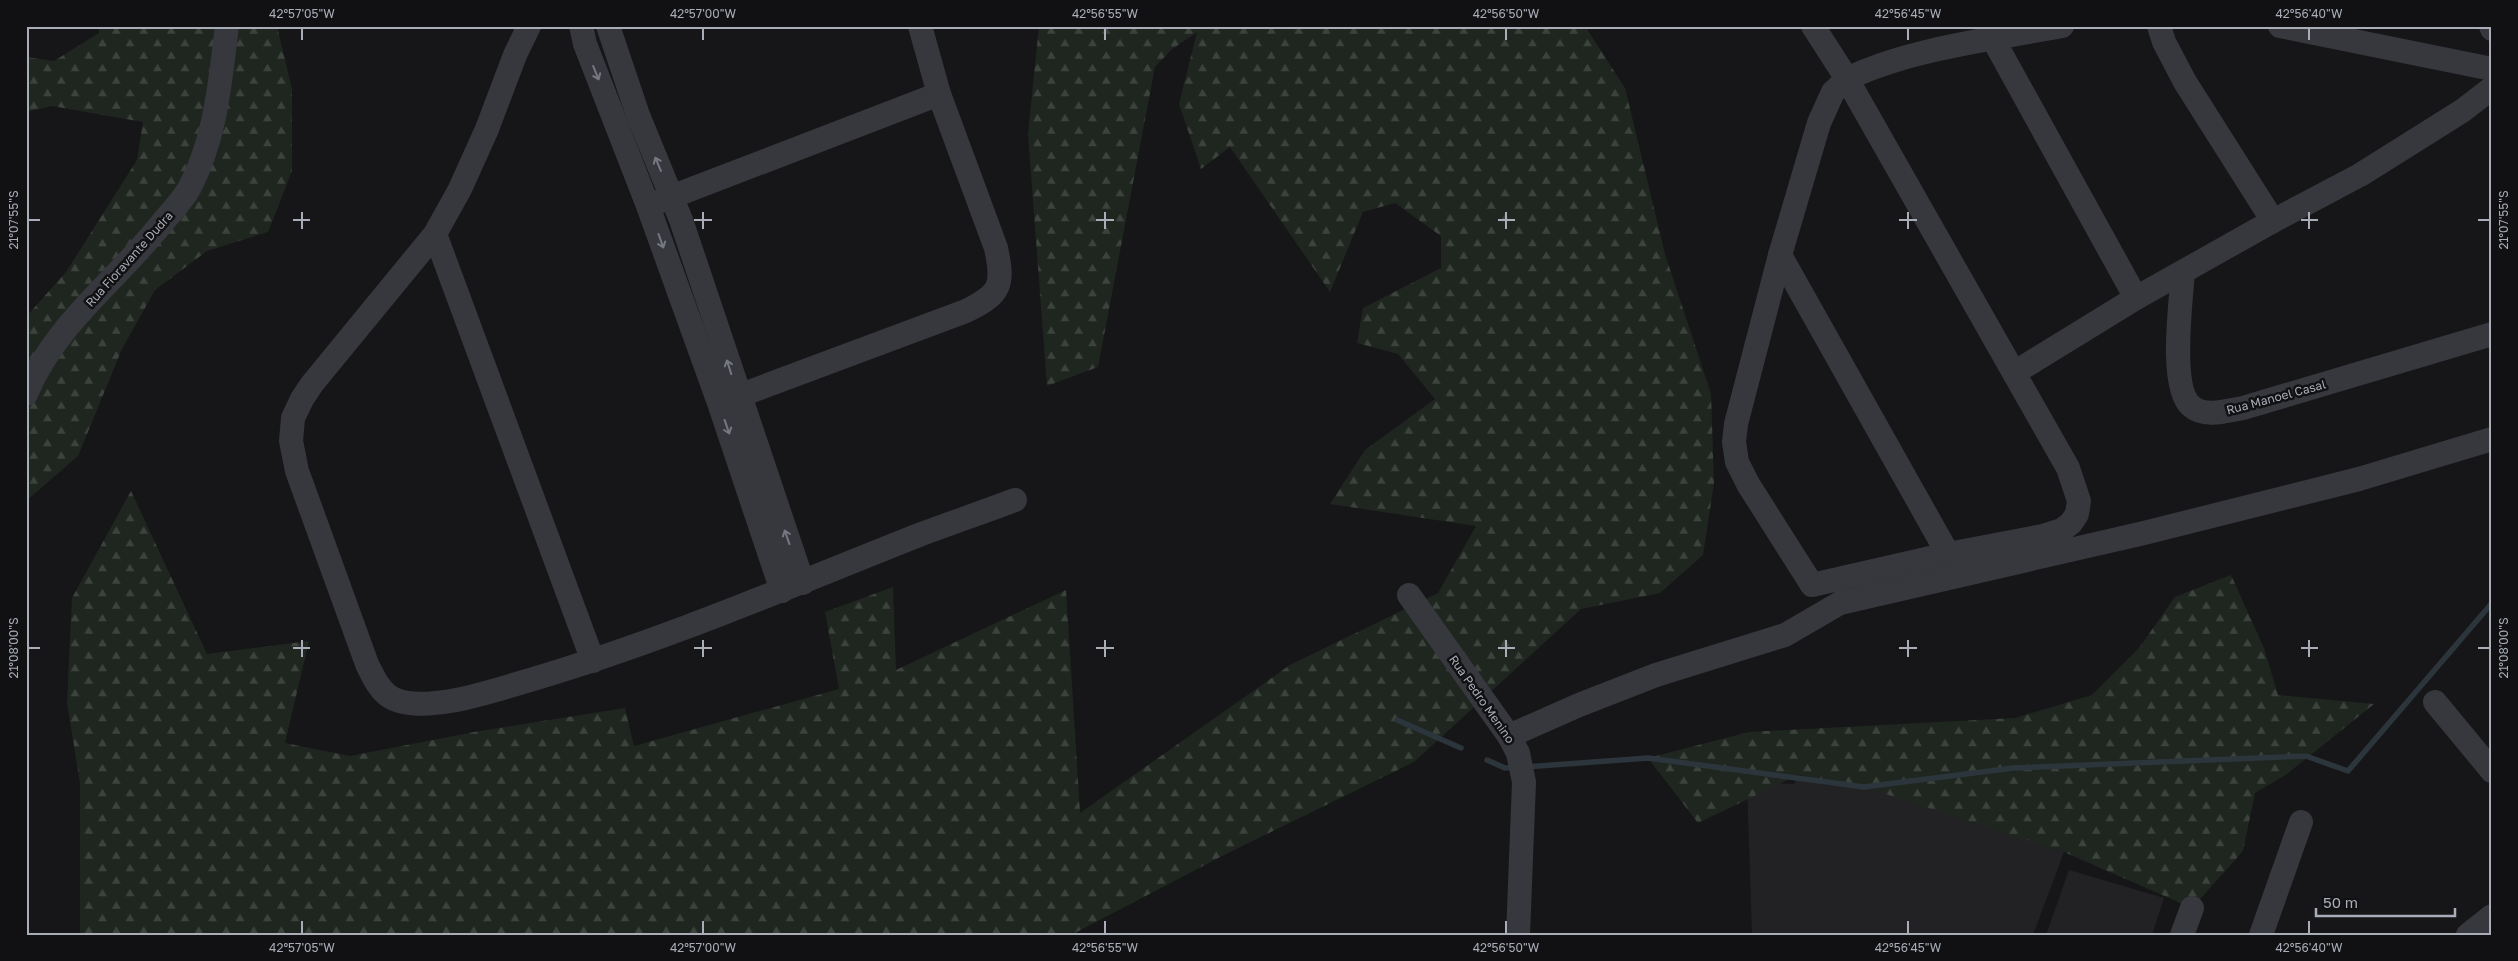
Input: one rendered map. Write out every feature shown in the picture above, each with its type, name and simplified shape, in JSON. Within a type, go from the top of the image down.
[{"type":"street","name":"Rua Fioravante Dudra","points":[[26,394],[56,339],[148,241],[189,190],[207,150],[217,100],[227,26]]},
{"type":"street","points":[[529,26],[515,54],[487,129],[460,188],[435,234],[312,384],[293,418],[291,441],[297,471],[367,664],[378,686],[393,699],[414,703],[446,702],[480,695],[593,661],[793,587],[919,535],[1015,500]]},
{"type":"street","points":[[581,26],[588,53],[648,206],[729,400]]},
{"type":"street","points":[[608,26],[638,115],[672,195],[729,400],[793,587]]},
{"type":"street","points":[[729,400],[966,311],[987,301],[996,292],[1000,282],[1000,267],[996,248],[939,94],[920,26]]},
{"type":"street","points":[[1812,584],[1948,554],[2043,536],[2062,530],[2071,523],[2077,514],[2080,501],[2071,474],[1847,79],[1813,26]]},
{"type":"street","points":[[1826,610],[1812,584],[1748,484],[1738,462],[1734,442],[1736,424],[1780,255],[1819,123],[1833,92],[1847,79],[1870,68],[1902,58],[2062,26]]},
{"type":"street","points":[[2159,26],[2164,42],[2185,82],[2273,221]]},
{"type":"street","points":[[2280,26],[2492,69]]},
{"type":"street","points":[[1993,39],[2136,298]]},
{"type":"street","points":[[2014,374],[2136,298],[2273,221],[2360,175],[2462,111],[2492,88]]},
{"type":"street","points":[[648,206],[672,195],[939,94]]},
{"type":"street","points":[[435,234],[593,661]]},
{"type":"street","points":[[1780,255],[1948,554]]},
{"type":"street","name":"Rua Manoel Casal","points":[[2183,272],[2178,368],[2180,386],[2183,397],[2191,406],[2203,412],[2223,412],[2243,408],[2492,334]]},
{"type":"street","points":[[1514,744],[1579,705],[1656,676],[1786,635],[1826,610],[1862,598],[2144,533],[2350,481],[2492,439]]},
{"type":"street","name":"Rua Pedro Menino","points":[[1409,595],[1514,744],[1524,782],[1518,935]]},
{"type":"street","points":[[2435,702],[2492,771]]},
{"type":"street","points":[[2261,935],[2301,822]]},
{"type":"street","points":[[2182,935],[2192,908]]},
{"type":"street","points":[[2468,935],[2492,916]]},
{"type":"shaded area","points":[[1798,775],[1825,785],[1883,788],[2064,852],[2033,935],[1752,935],[1747,782],[1794,784]]},
{"type":"shaded area","points":[[2069,870],[2164,898],[2152,935],[2046,935]]},
{"type":"green space","points":[[99,26],[277,26],[292,89],[292,171],[268,232],[207,251],[155,290],[122,349],[78,456],[26,501],[26,317],[66,272],[137,160],[143,122],[52,106],[26,112],[26,57],[54,61],[99,33]]},
{"type":"green space","points":[[1039,26],[1585,26],[1625,88],[1665,254],[1711,394],[1714,483],[1703,555],[1660,593],[1581,609],[1414,762],[1228,853],[1071,935],[80,935],[80,783],[67,703],[72,598],[131,491],[207,654],[309,641],[285,743],[350,756],[474,732],[625,708],[634,746],[839,689],[825,612],[893,587],[896,670],[1066,590],[1080,813],[1290,665],[1438,593],[1476,526],[1330,504],[1365,450],[1435,399],[1398,354],[1357,343],[1363,308],[1441,268],[1441,236],[1395,203],[1363,212],[1330,292],[1230,147],[1201,169],[1179,104],[1197,32],[1171,50],[1155,67],[1098,367],[1047,386],[1028,134]]},
{"type":"green space","points":[[2231,575],[2264,648],[2278,695],[2374,704],[2287,774],[2255,793],[2243,851],[2192,908],[2064,852],[1864,787],[1798,775],[1698,823],[1648,758],[1749,732],[2015,718],[2092,695],[2139,648],[2175,597]]},
{"type":"waterway","points":[[1525,767],[1648,758],[1864,787],[2013,768],[2306,756],[2348,771],[2492,603]]},
{"type":"waterway","points":[[1397,720],[1461,748]]},
{"type":"waterway","points":[[1487,760],[1505,768],[1516,767]]}]
